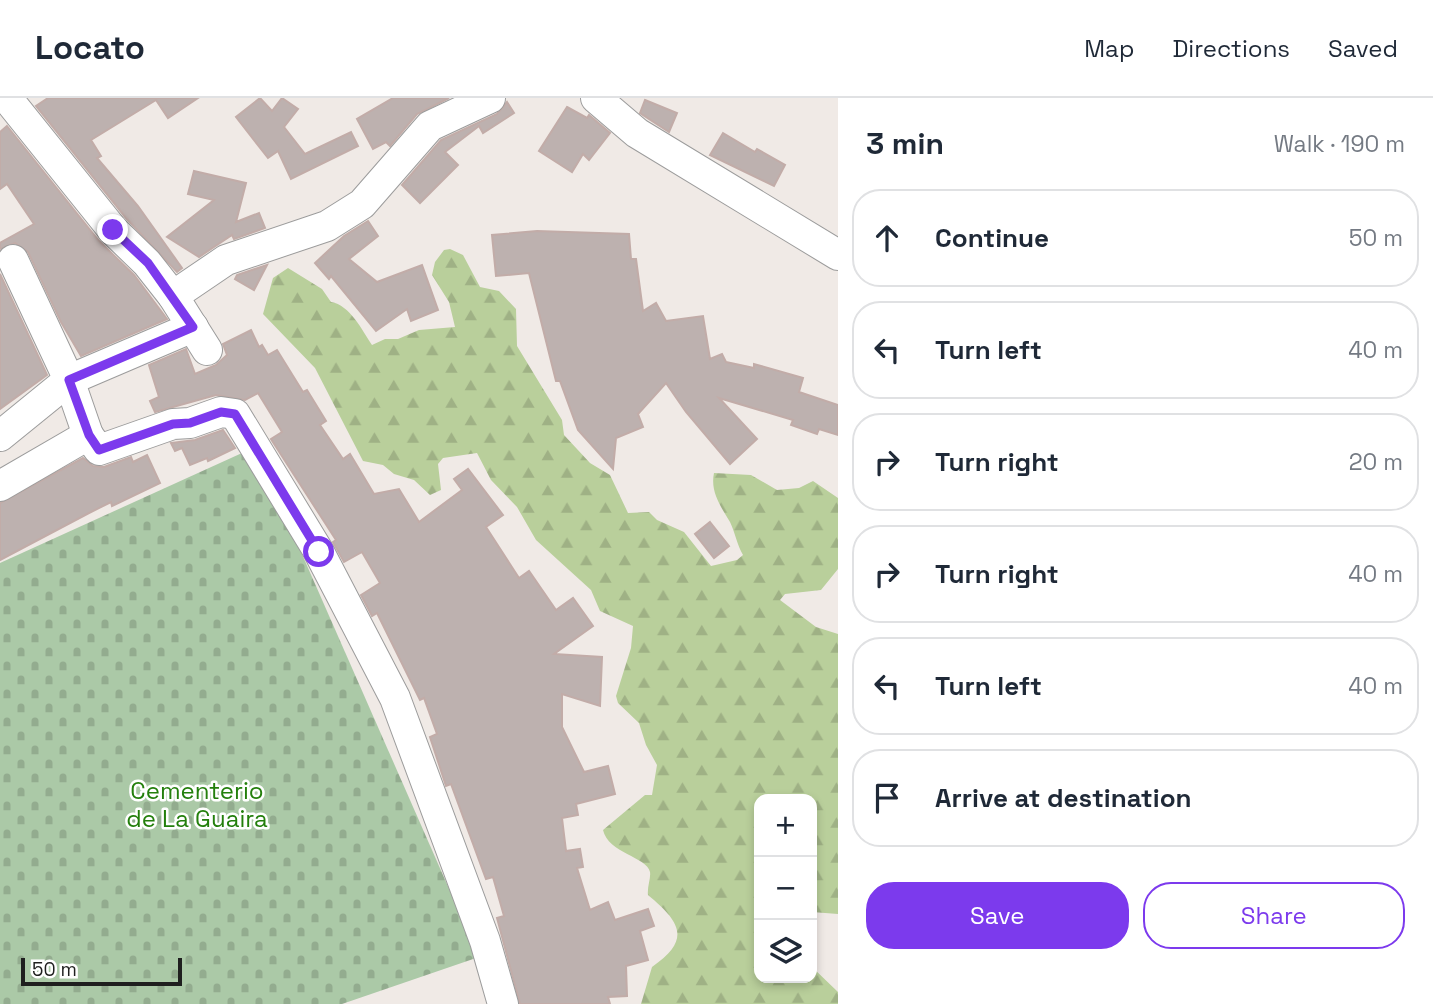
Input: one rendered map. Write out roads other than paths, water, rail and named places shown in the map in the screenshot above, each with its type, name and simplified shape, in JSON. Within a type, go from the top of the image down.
[{"type":"street","points":[[0,436],[69,380],[200,339],[148,263],[113,230],[7,98]]},
{"type":"street","points":[[173,296],[226,260],[327,226],[362,204],[430,126],[490,98]]},
{"type":"street","points":[[596,98],[637,133],[838,255]]},
{"type":"street","points":[[13,260],[69,380],[89,435],[99,450],[173,424],[190,423],[221,412],[235,414],[319,552],[395,698],[485,942],[503,1004]]},
{"type":"street","points":[[0,486],[89,435]]},
{"type":"park label","name":"Cementerio de La Guaira","points":[[197,805]]}]
